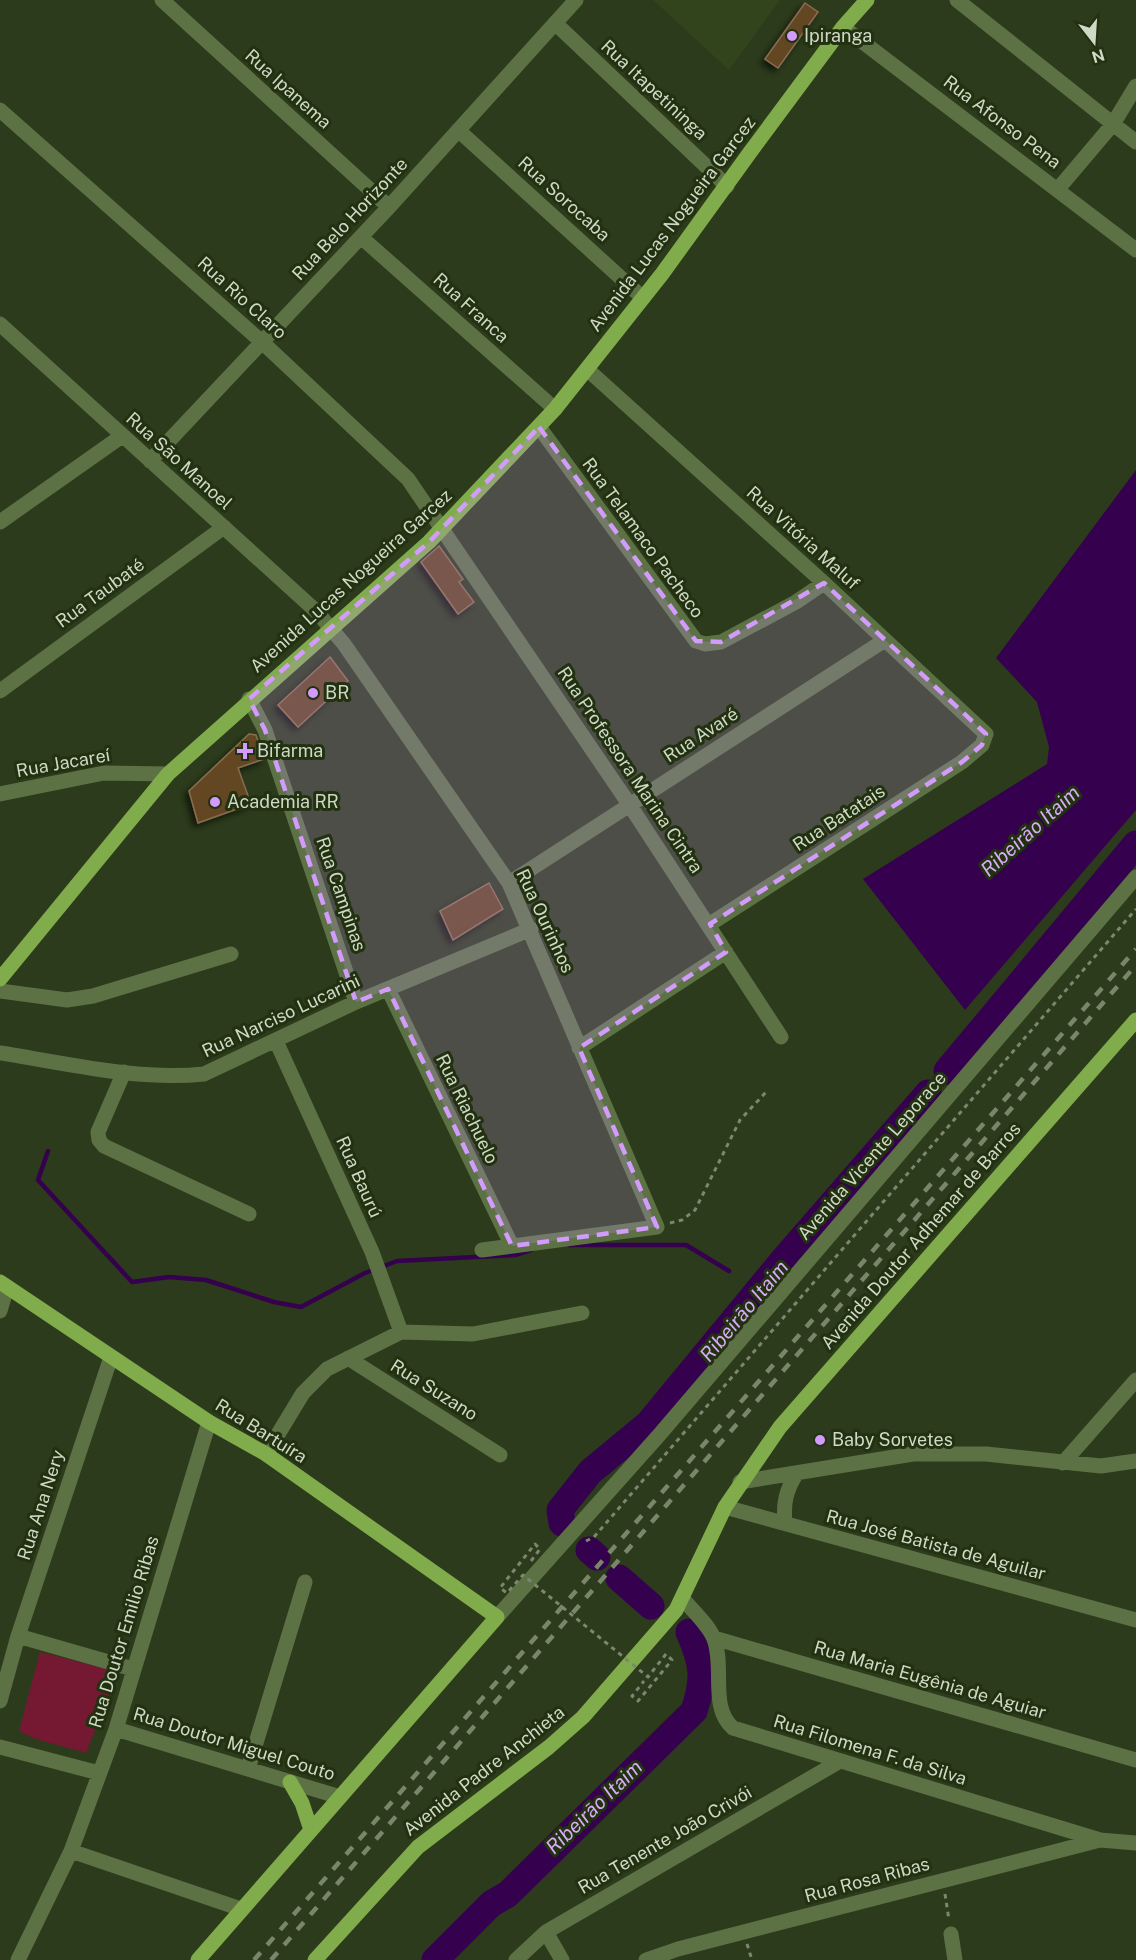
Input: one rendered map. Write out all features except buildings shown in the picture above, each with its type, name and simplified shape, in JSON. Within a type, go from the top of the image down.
[{"type":"main road","name":"Avenida Lucas Nogueira Garcez","points":[[0,979],[168,774],[249,699],[443,528],[555,409],[643,298],[843,27],[867,0]]},
{"type":"main road","name":"Avenida Doutor Adhemar de Barros","points":[[740,1482],[780,1427],[1136,1020]]},
{"type":"main road","name":"Rua Bartuíra","points":[[4,1285],[209,1422],[266,1454],[497,1617]]},
{"type":"main road","name":"Avenida Padre Anchieta","points":[[315,1960],[418,1846],[549,1748],[583,1717],[679,1604],[725,1507],[740,1482]]},
{"type":"main road","points":[[198,1960],[497,1617]]},
{"type":"main road","points":[[290,1782],[302,1803],[311,1830]]},
{"type":"street","name":"Rua Ipanema","points":[[162,0],[389,207]]},
{"type":"street","name":"Rua Belo Horizonte","points":[[150,461],[389,207],[576,0]]},
{"type":"street","points":[[957,0],[1136,142]]},
{"type":"street","name":"Rua Itapetininga","points":[[555,23],[727,186]]},
{"type":"street","name":"Rua Afonso Pena","points":[[843,27],[1136,250]]},
{"type":"street","points":[[1058,189],[1113,124],[1136,86]]},
{"type":"street","name":"Rua Rio Claro","points":[[0,110],[262,342],[386,457],[408,479],[443,528]]},
{"type":"street","name":"Rua Sorocaba","points":[[458,130],[643,298]]},
{"type":"street","name":"Rua Franca","points":[[361,237],[555,409]]},
{"type":"street","name":"Rua São Manoel","points":[[1,328],[224,527],[331,627]]},
{"type":"street","name":"Rua Vitória Maluf","points":[[588,370],[983,729],[986,740]]},
{"type":"street","name":"Rua Telamaco Pacheco","points":[[539,427],[696,641],[705,644],[721,642],[795,602],[824,583]]},
{"type":"street","points":[[0,522],[122,436]]},
{"type":"street","name":"Rua Taubaté","points":[[0,691],[224,527]]},
{"type":"street","name":"Rua Professora Marina Cintra","points":[[443,528],[710,924],[781,1037]]},
{"type":"street","name":"Rua Ourinhos","points":[[331,627],[509,883],[531,929],[579,1048],[657,1227]]},
{"type":"street","name":"Rua Avaré","points":[[509,883],[885,640]]},
{"type":"street","name":"Rua Campinas","points":[[249,699],[265,730],[356,1002]]},
{"type":"street","name":"Rua Batatais","points":[[710,924],[962,762],[986,740]]},
{"type":"street","name":"Rua Jacareí","points":[[0,794],[104,774],[168,774]]},
{"type":"street","name":"Avenida Vicente Leporace","points":[[497,1617],[668,1425],[1136,878]]},
{"type":"street","name":"Rua Narciso Lucarini","points":[[0,1053],[124,1072],[186,1076],[204,1074],[356,1002],[531,929]]},
{"type":"street","points":[[579,1048],[726,952]]},
{"type":"street","points":[[0,991],[67,999],[93,996],[231,954]]},
{"type":"street","name":"Rua Riachuelo","points":[[388,989],[512,1246]]},
{"type":"street","name":"Rua Baurú","points":[[276,1041],[372,1252],[401,1332]]},
{"type":"street","points":[[124,1072],[98,1131],[99,1140],[104,1146],[249,1214]]},
{"type":"street","points":[[483,1250],[657,1227]]},
{"type":"street","points":[[0,1311],[4,1285]]},
{"type":"street","points":[[266,1454],[303,1393],[327,1369],[401,1332],[473,1334],[582,1313]]},
{"type":"street","name":"Rua Ana Nery","points":[[1,1695],[18,1636],[111,1357]]},
{"type":"street","name":"Rua Suzano","points":[[348,1358],[500,1455]]},
{"type":"street","points":[[1063,1462],[1136,1380]]},
{"type":"street","name":"Rua Doutor Emilio Ribas","points":[[18,1960],[71,1851],[116,1729],[209,1422]]},
{"type":"street","points":[[740,1482],[924,1454],[986,1454],[1101,1466],[1136,1461]]},
{"type":"street","points":[[785,1523],[784,1501],[788,1488],[797,1473]]},
{"type":"street","name":"Rua José Batista de Aguilar","points":[[725,1507],[1136,1620]]},
{"type":"street","points":[[248,1769],[305,1582]]},
{"type":"street","name":"Rua Filomena F. da Silva","points":[[679,1604],[714,1638],[722,1716],[724,1721],[733,1728],[1100,1840],[1136,1843]]},
{"type":"street","points":[[18,1636],[133,1669]]},
{"type":"street","name":"Rua Maria Eugênia de Aguiar","points":[[714,1638],[1136,1760]]},
{"type":"street","name":"Rua Doutor Miguel Couto","points":[[116,1729],[340,1797]]},
{"type":"street","points":[[0,1747],[99,1773]]},
{"type":"street","name":"Rua Tenente João Crivói","points":[[516,1960],[546,1932],[840,1761]]},
{"type":"street","name":"Rua Rosa Ribas","points":[[646,1960],[678,1949],[1100,1840]]},
{"type":"street","points":[[71,1851],[241,1910]]},
{"type":"street","points":[[546,1932],[562,1960]]},
{"type":"street","points":[[951,1934],[955,1960]]},
{"type":"path","points":[[657,1227],[682,1220],[695,1210],[740,1120],[767,1091]]},
{"type":"path","points":[[531,1561],[540,1549],[535,1544],[500,1588],[507,1593],[523,1575],[648,1677],[666,1654],[672,1660],[638,1701],[632,1696],[644,1681]]},
{"type":"path","points":[[943,1880],[951,1934]]},
{"type":"highlighted area","points":[[539,427],[696,641],[721,642],[824,583],[986,734],[982,745],[962,762],[710,924],[726,952],[579,1048],[657,1227],[512,1246],[388,989],[356,1002],[265,730],[249,699],[429,542]]},
{"type":"shaded area","points":[[653,0],[780,0],[729,70]]},
{"type":"shaded area","points":[[40,1652],[118,1672],[86,1753],[43,1741],[19,1731]]},
{"type":"water","points":[[1136,470],[1136,810],[965,1010],[863,879],[1047,764],[1049,747],[1037,702],[996,658]]},
{"type":"waterway","name":"Ribeirão Itaim","points":[[947,1071],[1136,844]]},
{"type":"waterway","name":"Ribeirão Itaim","points":[[562,1523],[560,1510],[590,1472],[648,1424],[784,1259],[928,1093]]},
{"type":"waterway","points":[[48,1151],[38,1180],[132,1282],[169,1277],[206,1280],[274,1302],[301,1307],[365,1273],[397,1261],[515,1255],[531,1250]]},
{"type":"waterway","points":[[569,1245],[686,1245],[729,1271]]},
{"type":"waterway","name":"Ribeirão Itaim","points":[[589,1550],[597,1557]]},
{"type":"waterway","name":"Ribeirão Itaim","points":[[619,1578],[651,1606]]},
{"type":"waterway","name":"Ribeirão Itaim","points":[[435,1960],[491,1904],[508,1894],[694,1711],[700,1689],[701,1671],[689,1632]]},
{"type":"railway","points":[[254,1960],[1136,949]]},
{"type":"railway","points":[[271,1960],[1136,965]]},
{"type":"place","name":"Ipiranga","points":[[792,36]]},
{"type":"place","name":"BR","points":[[313,693]]},
{"type":"place","name":"Bifarma","points":[[245,751]]},
{"type":"place","name":"Academia RR","points":[[215,802]]},
{"type":"place","name":"Baby Sorvetes","points":[[820,1440]]}]
